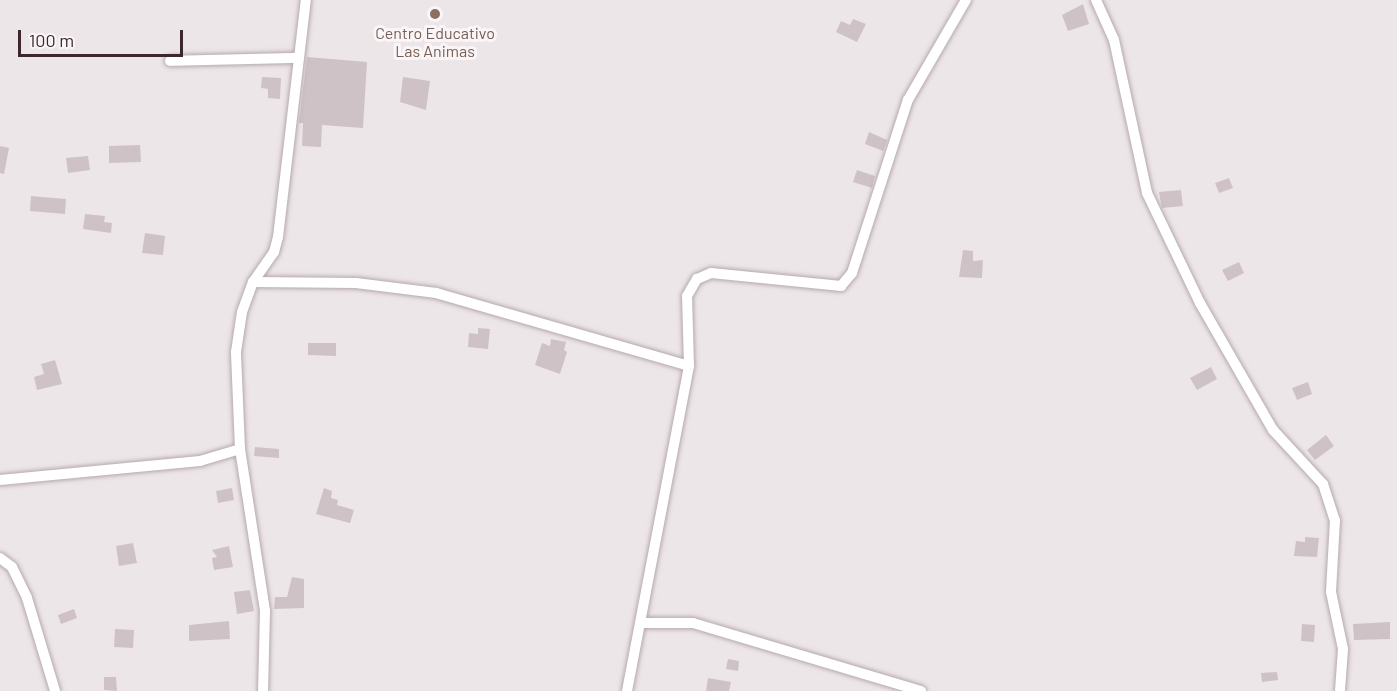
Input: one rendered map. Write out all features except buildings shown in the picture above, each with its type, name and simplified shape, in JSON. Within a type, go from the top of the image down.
[{"type":"street","points":[[263,691],[265,612],[240,449],[236,352],[242,312],[253,282],[274,252],[278,237],[297,58],[306,0]]},
{"type":"street","points":[[627,691],[688,366],[687,296],[697,279],[711,273],[825,287],[842,286],[852,273],[908,100],[966,0]]},
{"type":"street","points":[[1096,0],[1113,40],[1147,193],[1200,303],[1273,430],[1323,484],[1335,520],[1332,592],[1343,649],[1340,691]]},
{"type":"street","points":[[170,62],[297,58]]},
{"type":"street","points":[[253,282],[356,283],[436,293],[688,366]]},
{"type":"street","points":[[0,480],[200,461],[240,449]]},
{"type":"street","points":[[0,558],[12,567],[27,598],[55,691]]},
{"type":"street","points":[[640,622],[693,623],[921,691]]},
{"type":"place","name":"Centro Educativo Las Animas","points":[[435,14]]}]
